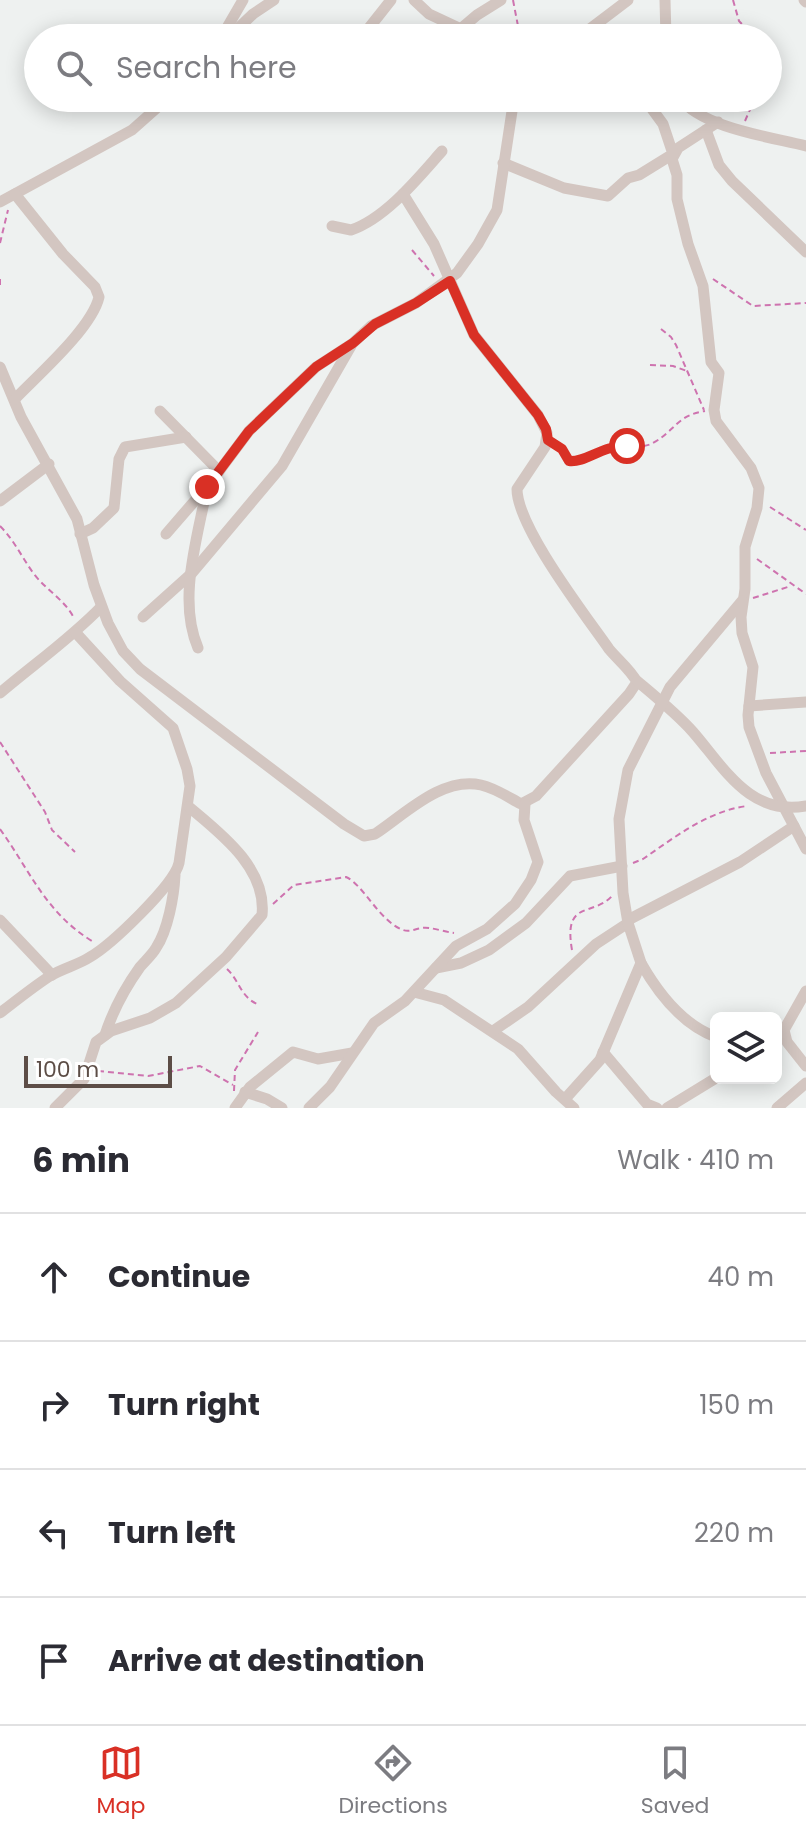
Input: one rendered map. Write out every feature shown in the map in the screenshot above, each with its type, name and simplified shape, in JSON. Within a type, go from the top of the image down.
[{"type":"street","points":[[229,24],[243,0]]},
{"type":"street","points":[[243,24],[274,0]]},
{"type":"street","points":[[372,24],[391,0]]},
{"type":"street","points":[[414,0],[436,18],[450,24]]},
{"type":"street","points":[[468,24],[501,0]]},
{"type":"street","points":[[596,24],[628,0]]},
{"type":"street","points":[[665,0],[666,24]]},
{"type":"street","points":[[15,399],[82,329],[96,309],[99,297],[95,287],[8,198],[132,130],[152,112]]},
{"type":"street","points":[[166,534],[271,407],[316,367],[375,324],[446,283],[478,244],[496,212],[512,112]]},
{"type":"street","points":[[654,112],[663,124],[673,154],[678,183],[677,199],[688,244],[699,269],[711,362],[719,373],[709,410],[755,474],[759,499],[745,547],[741,628],[753,667],[749,727],[757,752],[806,849]]},
{"type":"street","points":[[697,112],[742,130],[806,146]]},
{"type":"street","points":[[503,163],[564,188],[607,197],[627,178],[639,175],[718,122]]},
{"type":"street","points":[[706,130],[717,160],[732,181],[806,252]]},
{"type":"street","points":[[332,226],[356,229],[403,194],[442,151]]},
{"type":"street","points":[[403,194],[434,244],[446,283],[474,335],[546,429],[548,440],[517,489],[519,502],[547,557],[576,602],[610,650],[637,681],[688,727],[733,780],[760,801],[785,809],[806,806]]},
{"type":"street","points":[[143,617],[192,573],[282,466],[353,343]]},
{"type":"street","points":[[0,367],[21,417],[77,519],[101,607],[123,651],[135,665],[364,836],[375,834],[428,797],[461,785],[485,786],[525,804]]},
{"type":"street","points":[[160,411],[219,471]]},
{"type":"street","points":[[80,534],[99,523],[114,508],[119,459],[125,447],[186,437]]},
{"type":"street","points":[[0,501],[49,464]]},
{"type":"street","points":[[198,648],[189,618],[192,573],[207,487]]},
{"type":"street","points":[[710,1035],[675,1010],[655,989],[641,963],[628,922],[619,819],[626,777],[661,703],[675,681],[743,600]]},
{"type":"street","points":[[0,693],[78,631],[101,607]]},
{"type":"street","points":[[78,631],[129,690],[172,726],[190,779],[189,807],[175,874],[173,904],[157,947],[116,1006],[105,1035]]},
{"type":"street","points":[[525,804],[536,796],[633,690],[637,681]]},
{"type":"street","points":[[749,706],[806,702]]},
{"type":"street","points":[[309,1108],[330,1087],[374,1023],[390,1014],[414,992],[456,946],[498,921],[515,904],[536,870],[537,857],[524,820],[525,804]]},
{"type":"street","points":[[55,1108],[78,1086],[89,1069],[95,1043],[105,1035],[167,1009],[220,962],[263,912],[258,888],[241,854],[189,807]]},
{"type":"street","points":[[493,1031],[524,1010],[596,944],[628,922],[740,862],[794,826]]},
{"type":"street","points":[[435,968],[461,963],[489,950],[526,923],[570,876],[622,872]]},
{"type":"street","points":[[0,1013],[52,975],[87,959],[104,947],[158,898],[175,874]]},
{"type":"street","points":[[0,920],[52,975]]},
{"type":"street","points":[[0,941],[10,930]]},
{"type":"street","points":[[565,1099],[593,1070],[616,1028],[641,963]]},
{"type":"street","points":[[806,991],[786,1024],[785,1038],[806,1066]]},
{"type":"street","points":[[414,992],[444,1000],[493,1031],[526,1055],[574,1108]]},
{"type":"street","points":[[782,1025],[793,1014]]},
{"type":"street","points":[[238,1099],[295,1051],[318,1059],[352,1053]]},
{"type":"street","points":[[603,1052],[647,1104],[657,1108]]},
{"type":"street","points":[[667,1108],[710,1082]]},
{"type":"street","points":[[777,1108],[806,1083]]},
{"type":"street","points":[[238,1099],[267,1099],[282,1108]]},
{"type":"path","points":[[513,0],[518,24]]},
{"type":"path","points":[[733,0],[742,24]]},
{"type":"path","points":[[742,130],[749,112]]},
{"type":"path","points":[[0,243],[8,198]]},
{"type":"path","points":[[412,250],[446,283]]},
{"type":"path","points":[[699,269],[753,306],[806,303]]},
{"type":"path","points":[[0,279],[0,287]]},
{"type":"path","points":[[548,440],[562,449],[569,461],[576,462],[608,447],[650,444],[681,419],[709,410],[673,339],[661,329]]},
{"type":"path","points":[[650,365],[673,366],[688,371]]},
{"type":"path","points":[[759,499],[806,530]]},
{"type":"path","points":[[0,526],[24,555],[35,576],[67,605],[78,631]]},
{"type":"path","points":[[745,547],[754,557],[806,594]]},
{"type":"path","points":[[743,600],[766,596],[774,590],[793,585]]},
{"type":"path","points":[[0,742],[45,812],[52,830],[75,852]]},
{"type":"path","points":[[757,752],[780,754],[806,751]]},
{"type":"path","points":[[566,971],[576,917],[583,910],[608,901],[622,872],[702,821],[724,811],[748,806]]},
{"type":"path","points":[[0,829],[58,915],[104,947]]},
{"type":"path","points":[[263,912],[294,885],[346,877],[352,879],[369,902],[400,929],[409,931],[424,927],[473,937]]},
{"type":"path","points":[[220,962],[234,976],[244,996],[260,1005]]},
{"type":"path","points":[[238,1099],[233,1085],[235,1070],[258,1032]]},
{"type":"path","points":[[89,1069],[148,1076],[200,1066],[233,1085]]},
{"type":"route","points":[[207,487],[249,431],[316,367],[375,324],[450,281],[474,335],[538,415],[548,440],[562,449],[569,461],[580,461],[608,447],[627,446]]}]
